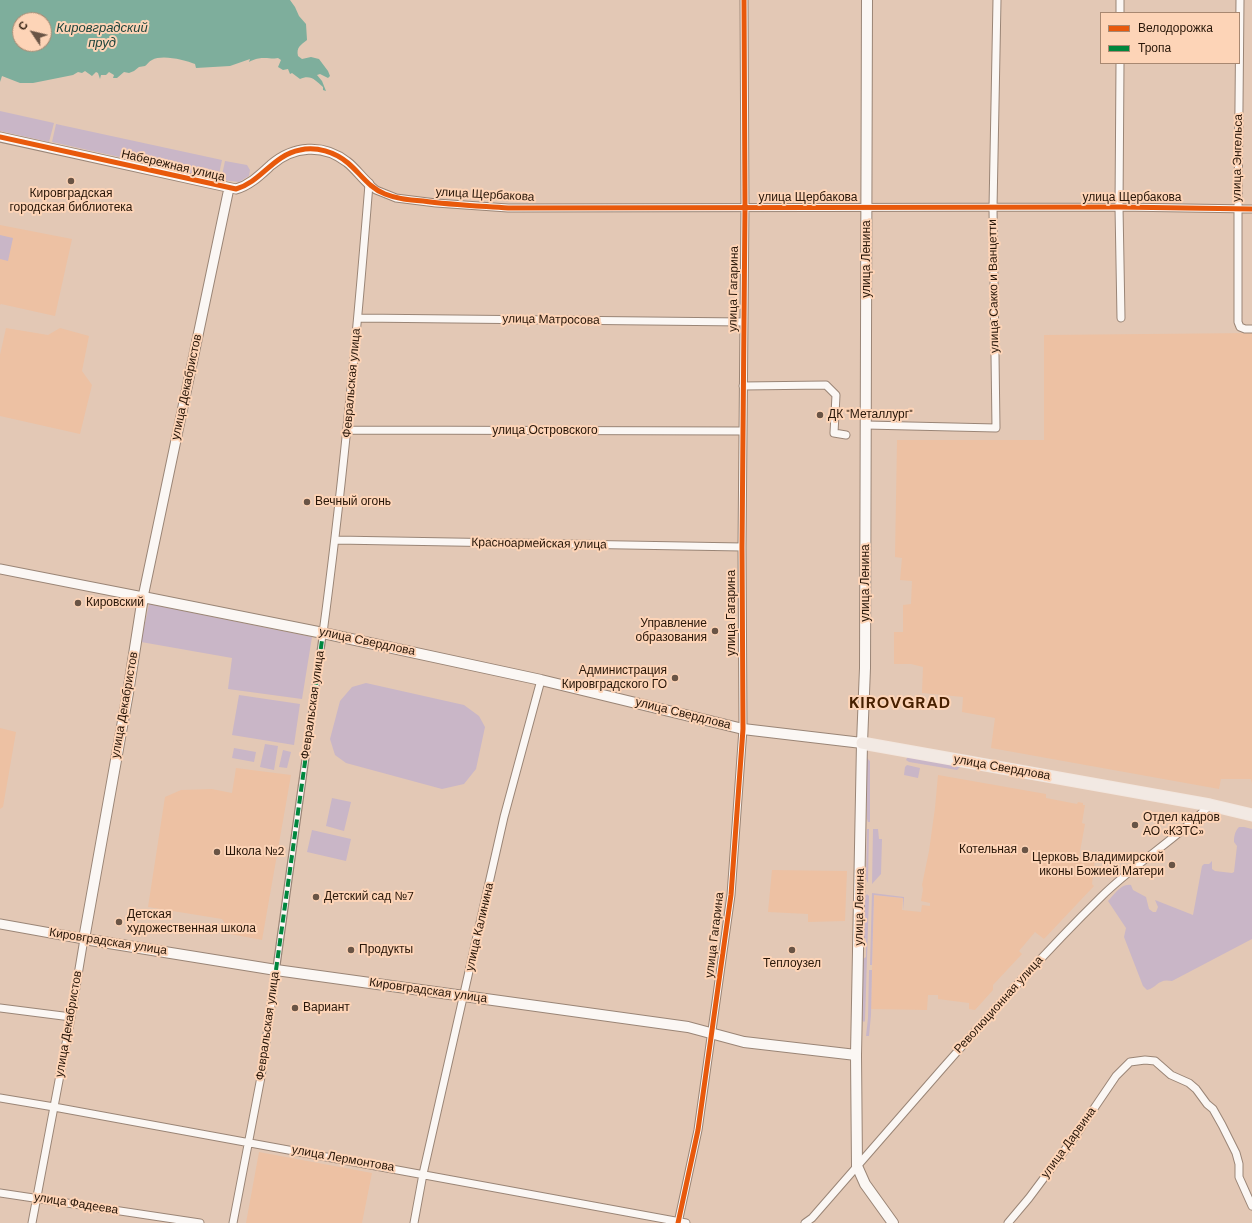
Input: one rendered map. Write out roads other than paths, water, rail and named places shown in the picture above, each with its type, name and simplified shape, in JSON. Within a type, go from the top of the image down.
[{"type":"main road","name":"улица Ленина","points":[[857,1166],[856,1055],[862,743],[865,668],[867,0]]},
{"type":"main road","name":"улица Свердлова","points":[[143,597],[323,633],[541,680],[743,729],[862,743],[1210,805],[1252,815]]},
{"type":"main road","name":"улица Декабристов","points":[[84,939],[128,693],[143,597]]},
{"type":"main road","name":"Кировградская улица","points":[[84,939],[276,970],[688,1027],[744,1042],[856,1055]]},
{"type":"main road","points":[[857,1166],[865,1184],[893,1223]]},
{"type":"street","name":"улица Гагарина","points":[[678,1222],[698,1130],[731,895],[743,729],[742,547],[745,207],[744,0]]},
{"type":"street","name":"улица Сакко и Ванцетти","points":[[866,425],[996,428],[993,208],[997,0]]},
{"type":"street","points":[[1120,0],[1120,12]]},
{"type":"street","name":"улица Энгельса","points":[[1240,0],[1240,12]]},
{"type":"street","points":[[1120,64],[1119,207],[1121,318]]},
{"type":"street","name":"улица Энгельса","points":[[1239,64],[1238,322],[1240,327],[1252,329]]},
{"type":"street","name":"Набережная улица","points":[[0,137],[236,189],[248,184],[279,159],[291,152],[307,149],[325,151],[336,155],[348,163],[369,184]]},
{"type":"street","name":"улица Щербакова","points":[[369,184],[376,190],[396,198],[436,203],[508,208],[1119,207],[1252,209]]},
{"type":"street","name":"Февральская улица","points":[[233,1223],[261,1077],[336,540],[358,318],[369,184]]},
{"type":"street","name":"улица Декабристов","points":[[143,597],[229,188]]},
{"type":"street","name":"улица Матросова","points":[[358,318],[744,322]]},
{"type":"street","points":[[743,386],[826,385],[836,395],[834,433],[846,435]]},
{"type":"street","name":"улица Островского","points":[[347,430],[743,431]]},
{"type":"street","name":"Красноармейская улица","points":[[336,540],[742,547]]},
{"type":"street","name":"улица Свердлова","points":[[0,570],[143,597]]},
{"type":"street","name":"улица Калинина","points":[[414,1223],[423,1174],[504,817],[541,680]]},
{"type":"street","name":"Революционная улица","points":[[805,1223],[812,1218],[972,1034],[1069,930],[1101,897],[1125,876],[1187,828],[1210,805]]},
{"type":"street","name":"Кировградская улица","points":[[0,924],[84,939]]},
{"type":"street","name":"улица Декабристов","points":[[32,1223],[72,1018],[84,939]]},
{"type":"street","points":[[0,1008],[72,1018]]},
{"type":"street","name":"улица Дарвина","points":[[1008,1223],[1030,1198],[1116,1076],[1130,1062],[1151,1060],[1158,1063],[1171,1075],[1185,1080],[1193,1086],[1207,1104],[1213,1109],[1236,1153],[1239,1177],[1252,1206]]},
{"type":"street","name":"улица Лермонтова","points":[[0,1098],[686,1223]]},
{"type":"street","name":"улица Фадеева","points":[[0,1193],[37,1197],[200,1223]]},
{"type":"water","name":"Кировградский пруд","points":[[0,0],[290,0],[299,16],[306,24],[307,40],[298,48],[298,56],[302,59],[311,57],[319,59],[330,76],[328,78],[320,74],[317,75],[322,81],[326,91],[323,90],[323,87],[313,79],[307,77],[300,79],[292,73],[290,74],[288,69],[283,70],[278,67],[281,60],[278,58],[261,58],[249,62],[250,59],[230,66],[196,68],[195,64],[174,58],[156,58],[145,66],[139,67],[134,71],[129,73],[124,72],[117,78],[113,78],[114,75],[109,72],[106,75],[101,75],[100,79],[98,73],[96,72],[92,76],[85,71],[82,73],[78,72],[73,75],[33,83],[20,83],[2,76],[0,82]]},
{"type":"place","name":"Кировградская городская библиотека","points":[[71,181]]},
{"type":"place","name":"ДК \"Металлург\"","points":[[820,415]]},
{"type":"place","name":"Вечный огонь","points":[[307,502]]},
{"type":"place","name":"Кировский","points":[[78,603]]},
{"type":"place","name":"Управление образования","points":[[715,631]]},
{"type":"place","name":"Администрация Кировградского ГО","points":[[675,678]]},
{"type":"place","name":"Отдел кадров АО «КЗТС»","points":[[1135,825]]},
{"type":"place","name":"Котельная","points":[[1025,850]]},
{"type":"place","name":"Школа №2","points":[[217,852]]},
{"type":"place","name":"Церковь Владимирской иконы Божией Матери","points":[[1172,865]]},
{"type":"place","name":"Детский сад №7","points":[[316,897]]},
{"type":"place","name":"Детская художественная школа","points":[[119,922]]},
{"type":"place","name":"Продукты","points":[[351,950]]},
{"type":"place","name":"Теплоузел","points":[[792,950]]},
{"type":"place","name":"Вариант","points":[[295,1008]]},
{"type":"district","name":"KIROVGRAD","points":[[900,704]]}]
